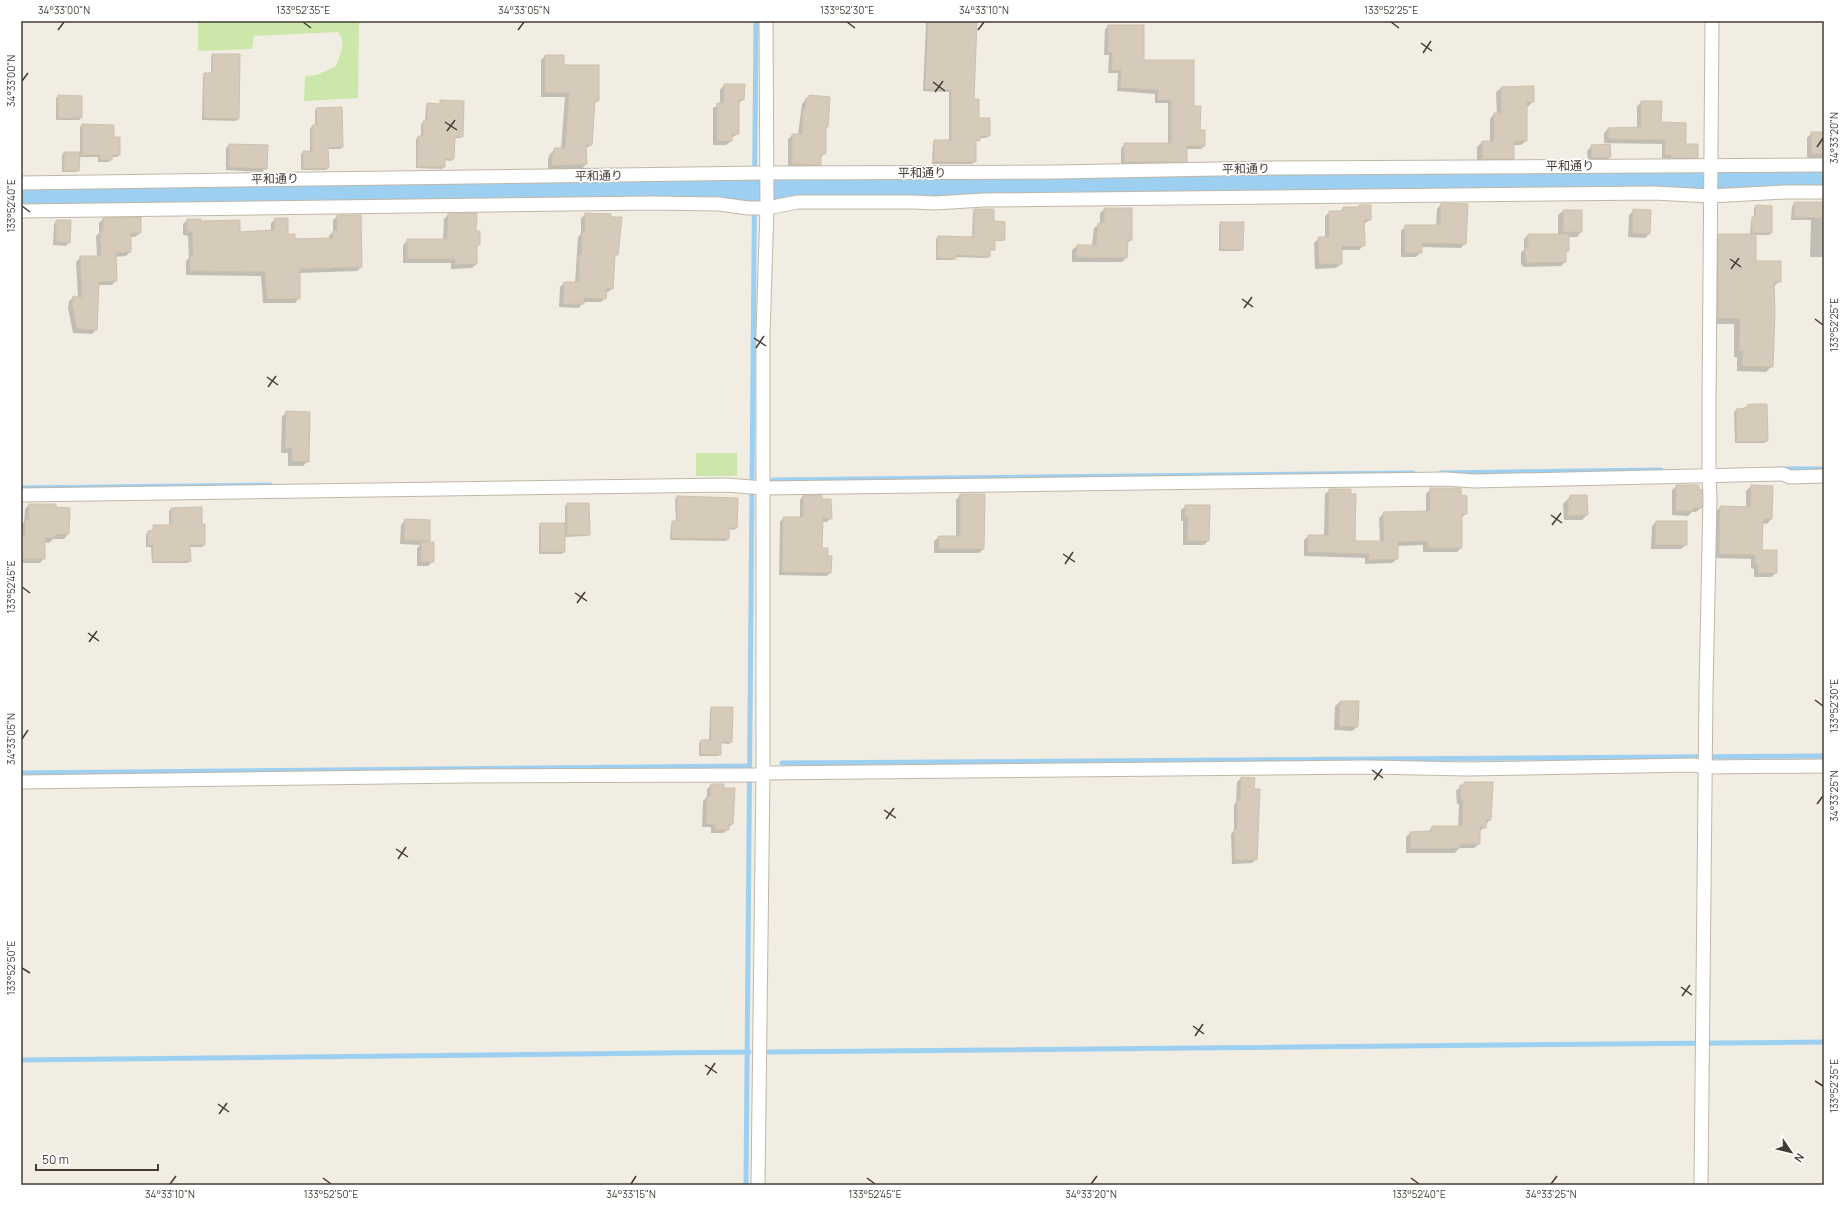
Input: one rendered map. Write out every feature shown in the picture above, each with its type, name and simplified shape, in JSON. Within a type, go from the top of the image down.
[{"type":"street","points":[[758,1185],[756,488],[763,335],[760,206],[766,21]]},
{"type":"street","points":[[1701,1185],[1705,761],[1710,497],[1710,169],[1712,21]]},
{"type":"street","name":"平和通り","points":[[21,183],[761,174],[1710,169],[1824,165]]},
{"type":"street","points":[[21,211],[664,203],[760,206],[798,202],[935,203],[984,200],[1824,192]]},
{"type":"street","points":[[21,495],[727,486],[756,488],[1709,472],[1783,474],[1790,477],[1824,476]]},
{"type":"street","points":[[21,782],[448,776],[756,775],[1368,767],[1467,769],[1693,765],[1705,761],[1824,766]]},
{"type":"green space","points":[[198,21],[359,21],[358,98],[304,101],[305,76],[317,75],[336,66],[341,53],[342,44],[341,36],[338,32],[254,36],[252,49],[198,51]]},
{"type":"green space","points":[[696,453],[737,453],[737,476],[696,476]]},
{"type":"building","points":[[928,21],[977,21],[974,99],[979,99],[979,118],[990,118],[990,136],[980,136],[980,141],[976,140],[976,162],[934,162],[934,140],[951,140],[951,90],[925,89]]},
{"type":"building","points":[[1108,25],[1144,25],[1144,60],[1194,60],[1194,106],[1201,106],[1200,130],[1205,130],[1205,146],[1187,146],[1187,162],[1124,162],[1124,143],[1171,143],[1171,100],[1158,100],[1158,90],[1120,88],[1121,70],[1112,70],[1112,52],[1108,52]]},
{"type":"building","points":[[212,54],[240,54],[239,119],[204,118],[204,73],[212,73]]},
{"type":"building","points":[[545,55],[564,55],[564,65],[599,65],[599,101],[595,101],[592,145],[586,145],[587,164],[552,166],[552,153],[554,153],[554,148],[565,148],[569,93],[545,93]]},
{"type":"building","points":[[724,84],[745,84],[744,100],[739,100],[739,134],[732,134],[732,141],[717,141],[717,103],[724,103]]},
{"type":"building","points":[[1534,86],[1534,102],[1527,102],[1527,141],[1514,141],[1514,159],[1482,159],[1482,141],[1494,141],[1494,113],[1501,113],[1501,87]]},
{"type":"building","points":[[58,95],[82,96],[82,118],[58,118]]},
{"type":"building","points":[[809,95],[830,97],[828,127],[826,127],[826,154],[821,154],[821,165],[792,164],[792,134],[802,134],[803,109],[805,109],[806,98],[809,98]]},
{"type":"building","points":[[440,100],[464,101],[463,137],[455,137],[454,159],[445,159],[445,167],[417,167],[418,136],[423,136],[423,121],[427,121],[427,103],[440,104]]},
{"type":"building","points":[[1641,101],[1662,101],[1661,122],[1686,123],[1686,144],[1698,144],[1698,158],[1671,158],[1671,155],[1665,155],[1665,140],[1608,139],[1608,128],[1641,127]]},
{"type":"building","points":[[342,107],[343,147],[328,148],[329,168],[303,169],[303,151],[312,151],[312,125],[317,125],[316,108]]},
{"type":"building","points":[[82,124],[114,125],[114,137],[120,137],[120,155],[112,155],[112,160],[100,160],[100,155],[82,155]]},
{"type":"building","points":[[1811,132],[1824,132],[1824,154],[1811,154]]},
{"type":"building","points":[[229,144],[268,145],[267,169],[229,167]]},
{"type":"building","points":[[1610,144],[1611,157],[1592,158],[1591,145]]},
{"type":"building","points":[[64,152],[80,152],[79,171],[64,171]]},
{"type":"building","points":[[1794,202],[1824,202],[1824,218],[1794,217]]},
{"type":"building","points":[[1441,203],[1468,204],[1466,244],[1422,243],[1422,253],[1405,253],[1405,225],[1440,225]]},
{"type":"building","points":[[1359,205],[1371,205],[1371,220],[1364,220],[1365,246],[1342,246],[1342,264],[1319,264],[1318,237],[1329,237],[1329,211],[1343,211],[1343,207],[1359,207]]},
{"type":"building","points":[[1756,205],[1772,206],[1772,233],[1752,233],[1752,217],[1755,217]]},
{"type":"building","points":[[1104,208],[1132,208],[1132,240],[1128,240],[1127,258],[1076,257],[1077,245],[1096,245],[1098,223],[1104,223]]},
{"type":"building","points":[[974,209],[994,209],[994,221],[1005,222],[1005,240],[995,240],[995,250],[990,250],[990,257],[956,255],[956,259],[937,258],[938,236],[974,237]]},
{"type":"building","points":[[1633,209],[1651,210],[1650,234],[1632,233]]},
{"type":"building","points":[[1563,210],[1582,210],[1582,232],[1563,232]]},
{"type":"building","points":[[477,213],[476,231],[480,231],[480,245],[477,245],[477,264],[455,265],[455,259],[407,259],[407,239],[447,239],[448,214]]},
{"type":"building","points":[[585,213],[611,214],[611,217],[622,217],[618,255],[615,255],[613,289],[607,288],[606,299],[584,298],[584,304],[563,304],[564,282],[579,282],[579,254],[581,254],[582,232],[585,232]]},
{"type":"building","points":[[337,215],[361,215],[362,267],[300,269],[300,299],[267,299],[265,272],[190,271],[190,256],[193,256],[192,232],[187,231],[187,219],[201,219],[201,221],[240,220],[240,232],[274,230],[275,218],[288,218],[288,234],[295,234],[295,239],[333,238],[333,231],[337,230]]},
{"type":"building","points":[[141,217],[141,233],[131,233],[131,252],[116,253],[117,281],[99,282],[97,330],[77,329],[72,304],[73,296],[82,297],[80,256],[101,256],[100,231],[103,231],[103,218]]},
{"type":"building","points":[[56,220],[71,220],[70,243],[56,242]]},
{"type":"building","points":[[1220,222],[1244,222],[1243,250],[1220,249]]},
{"type":"building","points":[[1528,234],[1569,234],[1569,251],[1566,251],[1566,262],[1527,263],[1527,261],[1525,261],[1525,247],[1528,247]]},
{"type":"building","points":[[1718,234],[1756,234],[1756,261],[1781,261],[1781,282],[1774,282],[1775,312],[1773,367],[1742,366],[1743,351],[1739,351],[1740,319],[1718,318]]},
{"type":"building","points":[[1767,404],[1768,441],[1737,442],[1736,409],[1747,408],[1747,405]]},
{"type":"building","points":[[286,411],[310,412],[309,462],[292,461],[292,449],[285,448]]},
{"type":"building","points":[[1676,485],[1699,485],[1699,489],[1702,490],[1702,508],[1693,508],[1693,511],[1676,511]]},
{"type":"building","points":[[1751,485],[1773,486],[1772,519],[1763,519],[1762,550],[1777,550],[1777,573],[1758,573],[1758,564],[1755,564],[1755,555],[1719,554],[1720,506],[1750,507]]},
{"type":"building","points":[[1430,488],[1461,488],[1461,495],[1467,496],[1467,514],[1462,514],[1462,548],[1428,548],[1427,541],[1398,542],[1398,559],[1369,560],[1369,554],[1308,552],[1308,535],[1328,535],[1329,489],[1351,489],[1351,494],[1356,494],[1355,541],[1384,541],[1383,512],[1430,511]]},
{"type":"building","points":[[960,494],[985,494],[984,549],[939,549],[938,536],[960,536]]},
{"type":"building","points":[[803,495],[822,495],[822,499],[831,499],[832,519],[823,518],[822,548],[828,548],[828,556],[832,556],[831,573],[782,572],[783,517],[803,517]]},
{"type":"building","points":[[1570,495],[1587,495],[1588,515],[1568,516],[1568,499],[1570,499]]},
{"type":"building","points":[[677,496],[738,498],[737,528],[729,528],[729,539],[671,538],[672,521],[677,521]]},
{"type":"building","points":[[567,503],[589,503],[590,535],[567,535]]},
{"type":"building","points":[[29,504],[56,504],[56,507],[70,508],[69,534],[55,535],[55,538],[45,538],[45,559],[21,559],[21,536],[25,536],[25,520],[29,520]]},
{"type":"building","points":[[1185,505],[1210,505],[1209,541],[1187,541],[1188,517],[1185,517]]},
{"type":"building","points":[[202,507],[202,524],[205,524],[205,545],[190,545],[191,561],[153,562],[153,546],[148,545],[148,531],[153,530],[153,525],[171,525],[171,508]]},
{"type":"building","points":[[405,519],[430,520],[430,541],[404,540]]},
{"type":"building","points":[[1656,521],[1687,521],[1687,545],[1655,545]]},
{"type":"building","points":[[540,523],[565,523],[565,552],[541,552]]},
{"type":"building","points":[[421,542],[434,542],[434,562],[421,562]]},
{"type":"building","points":[[1340,701],[1359,701],[1358,727],[1339,726]]},
{"type":"building","points":[[711,707],[733,707],[732,742],[721,742],[721,755],[700,754],[701,740],[711,740]]},
{"type":"building","points":[[1241,777],[1255,778],[1254,789],[1260,789],[1257,860],[1235,860],[1234,829],[1237,829],[1237,800],[1240,800]]},
{"type":"building","points":[[1464,782],[1493,782],[1491,820],[1486,820],[1486,828],[1480,827],[1480,844],[1460,844],[1460,848],[1410,849],[1410,832],[1432,831],[1432,826],[1462,826],[1463,800],[1461,800],[1460,785],[1464,785]]},
{"type":"building","points":[[711,784],[724,784],[724,788],[735,788],[733,824],[729,824],[729,830],[715,830],[715,824],[706,824],[707,796],[710,796]]},
{"type":"waterway","points":[[746,1185],[756,21]]},
{"type":"waterway","points":[[21,197],[1824,179]]},
{"type":"waterway","points":[[1781,469],[1824,469]]},
{"type":"waterway","points":[[1441,473],[1661,470]]},
{"type":"waterway","points":[[773,480],[1413,473]]},
{"type":"waterway","points":[[21,488],[270,485]]},
{"type":"waterway","points":[[782,763],[1824,756]]},
{"type":"waterway","points":[[21,773],[749,766]]},
{"type":"waterway","points":[[768,1052],[1824,1042]]},
{"type":"waterway","points":[[21,1060],[749,1052]]}]
